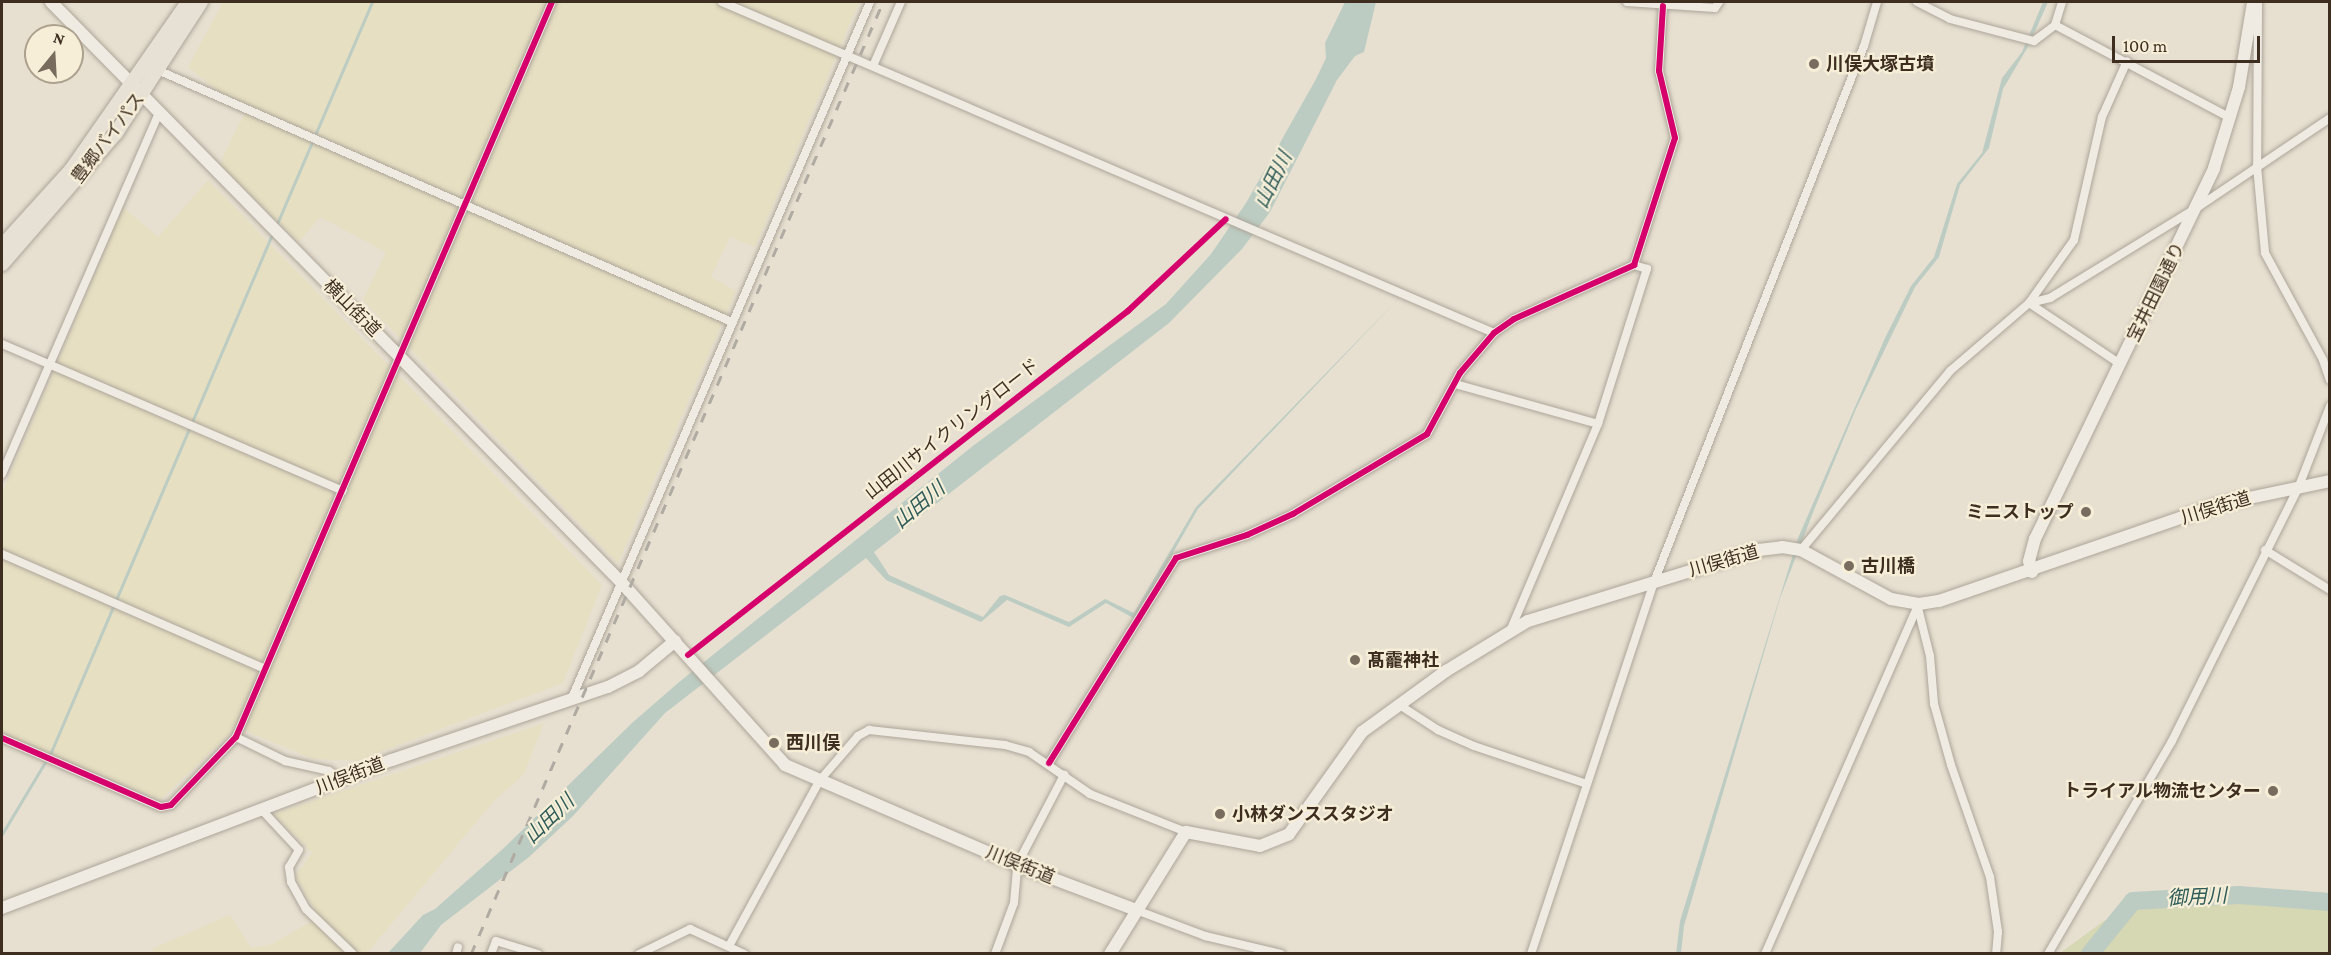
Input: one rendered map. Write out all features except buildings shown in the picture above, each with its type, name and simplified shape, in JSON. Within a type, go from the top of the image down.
[{"type":"main road","name":"横山街道","points":[[52,2],[621,582],[675,641]]},
{"type":"main road","name":"豊郷バイパス","points":[[153,67],[188,2]]},
{"type":"main road","name":"豊郷バイパス","points":[[2,246],[70,170],[136,89],[201,2]]},
{"type":"main road","name":"宝井田園通り","points":[[2032,572],[2029,561],[2035,539],[2198,207],[2231,118],[2253,2]]},
{"type":"main road","name":"豊郷バイパス","points":[[2,264],[81,177],[136,89]]},
{"type":"main road","name":"川俣街道","points":[[1186,832],[1260,846],[1289,834],[1351,744],[1398,704],[1510,629],[1654,582],[1759,550],[1782,547],[1801,550],[1891,598],[1918,606],[2032,572],[2221,504],[2330,481]]},
{"type":"main road","name":"川俣街道","points":[[2,908],[341,780],[571,700],[631,676],[675,641],[722,691],[785,765],[1017,865],[1136,910]]},
{"type":"main road","points":[[1110,954],[1186,832]]},
{"type":"street","points":[[2,738],[161,807],[171,805],[236,737],[552,2]]},
{"type":"street","points":[[722,2],[1494,333]]},
{"type":"street","points":[[571,700],[870,2]]},
{"type":"street","points":[[873,66],[901,2]]},
{"type":"street","points":[[1627,2],[1663,6],[1684,3],[1714,8],[1719,2]]},
{"type":"street","points":[[1531,954],[1654,582],[1864,46],[1877,2]]},
{"type":"street","points":[[1917,2],[1950,19],[2034,41],[2055,25],[2062,2]]},
{"type":"street","points":[[2258,2],[2258,166],[2265,253],[2323,360],[2330,380]]},
{"type":"street","points":[[1634,265],[1675,138],[1659,71],[1663,6]]},
{"type":"street","points":[[2055,25],[2127,61],[2231,118]]},
{"type":"street","points":[[1801,550],[1950,371],[2029,303],[2074,240],[2102,117],[2127,61]]},
{"type":"street","points":[[153,67],[732,322]]},
{"type":"street","points":[[2,474],[159,113]]},
{"type":"street","points":[[2029,303],[2050,297],[2198,207],[2330,118]]},
{"type":"street","points":[[1048,764],[1176,558],[1247,535],[1293,514],[1427,434],[1455,384],[1494,333],[1514,319],[1634,265],[1647,269],[1598,424],[1510,629]]},
{"type":"street","points":[[2029,303],[2120,364]]},
{"type":"street","points":[[2,344],[343,491]]},
{"type":"street","points":[[1455,384],[1598,424]]},
{"type":"street","points":[[2048,954],[2172,741],[2265,550],[2299,486],[2330,406]]},
{"type":"street","points":[[2265,550],[2330,590]]},
{"type":"street","points":[[2,554],[266,669]]},
{"type":"street","points":[[1765,954],[1918,606]]},
{"type":"street","points":[[1918,606],[1930,656],[1934,704],[1951,765],[1990,877],[1998,932],[1996,954]]},
{"type":"street","points":[[1398,704],[1438,730],[1474,746],[1587,784]]},
{"type":"street","name":"川俣街道","points":[[819,780],[858,736],[869,730],[1005,745],[1048,764],[1112,805],[1186,832]]},
{"type":"street","points":[[236,737],[285,761],[329,771],[341,780]]},
{"type":"street","points":[[995,954],[1014,903],[1017,865],[1064,776]]},
{"type":"street","points":[[729,946],[819,780]]},
{"type":"street","points":[[262,810],[299,850],[289,867],[291,882],[306,909],[353,954]]},
{"type":"street","points":[[1136,910],[1205,936],[1281,954]]},
{"type":"street","points":[[639,954],[690,929],[744,954]]},
{"type":"street","points":[[491,954],[496,941],[538,954]]},
{"type":"shaded area","points":[[223,2],[859,2],[755,247],[730,237],[711,277],[736,291],[618,563],[363,300],[386,252],[320,217],[299,242],[219,165],[245,112],[188,67]]},
{"type":"shaded area","points":[[208,180],[602,585],[563,683],[356,761],[313,759],[237,727],[160,800],[2,734],[2,493],[123,207],[158,237]]},
{"type":"shaded area","points":[[544,723],[524,774],[494,801],[367,953],[156,954],[151,949],[230,915],[251,948],[270,945],[319,917],[295,876],[312,853],[274,814]]},
{"type":"green space","points":[[2195,886],[2329,893],[2329,953],[2060,953],[2104,921],[2144,899]]},
{"type":"water","name":"山田川","points":[[1345,2],[1376,2],[1364,52],[1355,56],[1337,80],[1270,212],[1242,249],[1169,323],[874,552],[889,575],[983,617],[1000,596],[1005,595],[1069,622],[1105,599],[1134,613],[1196,507],[1399,298],[1198,509],[1135,619],[1106,603],[1069,627],[1007,600],[981,622],[886,580],[866,558],[665,713],[573,816],[529,857],[441,925],[420,953],[387,954],[423,915],[435,909],[505,847],[632,723],[678,683],[974,445],[1166,304],[1211,254],[1246,203],[1316,79],[1326,58],[1325,43]]},
{"type":"water","points":[[2043,2],[2048,2],[2029,45],[2003,89],[1989,148],[1960,185],[1939,257],[1915,287],[1856,409],[1780,598],[1684,926],[1681,953],[1676,954],[1680,921],[1798,538],[1885,338],[1911,286],[1934,257],[1957,184],[1982,153],[2002,78],[2022,52]]},
{"type":"waterway","points":[[276,226],[372,2]]},
{"type":"waterway","points":[[2,834],[51,752],[273,232]]},
{"type":"waterway","name":"御用川","points":[[2090,954],[2133,901],[2239,895],[2330,902]]},
{"type":"railway","points":[[471,954],[883,2]]},
{"type":"cycle path","points":[[2,738],[161,807],[171,805],[236,737],[552,2]]},
{"type":"cycle path","points":[[1049,763],[1176,558],[1247,535],[1293,514],[1427,434],[1460,373],[1494,333],[1514,319],[1634,265],[1675,138],[1659,71],[1663,6]]},
{"type":"cycle path","name":"山田川サイクリングロード","points":[[688,655],[1128,311],[1226,219]]},
{"type":"place","name":"川俣大塚古墳","points":[[1814,64]]},
{"type":"place","name":"ミニストップ","points":[[2086,512]]},
{"type":"place","name":"古川橋","points":[[1849,566]]},
{"type":"place","name":"髙靇神社","points":[[1355,660]]},
{"type":"place","name":"西川俣","points":[[774,743]]},
{"type":"place","name":"トライアル物流センター","points":[[2273,791]]},
{"type":"place","name":"小林ダンススタジオ","points":[[1220,814]]}]
